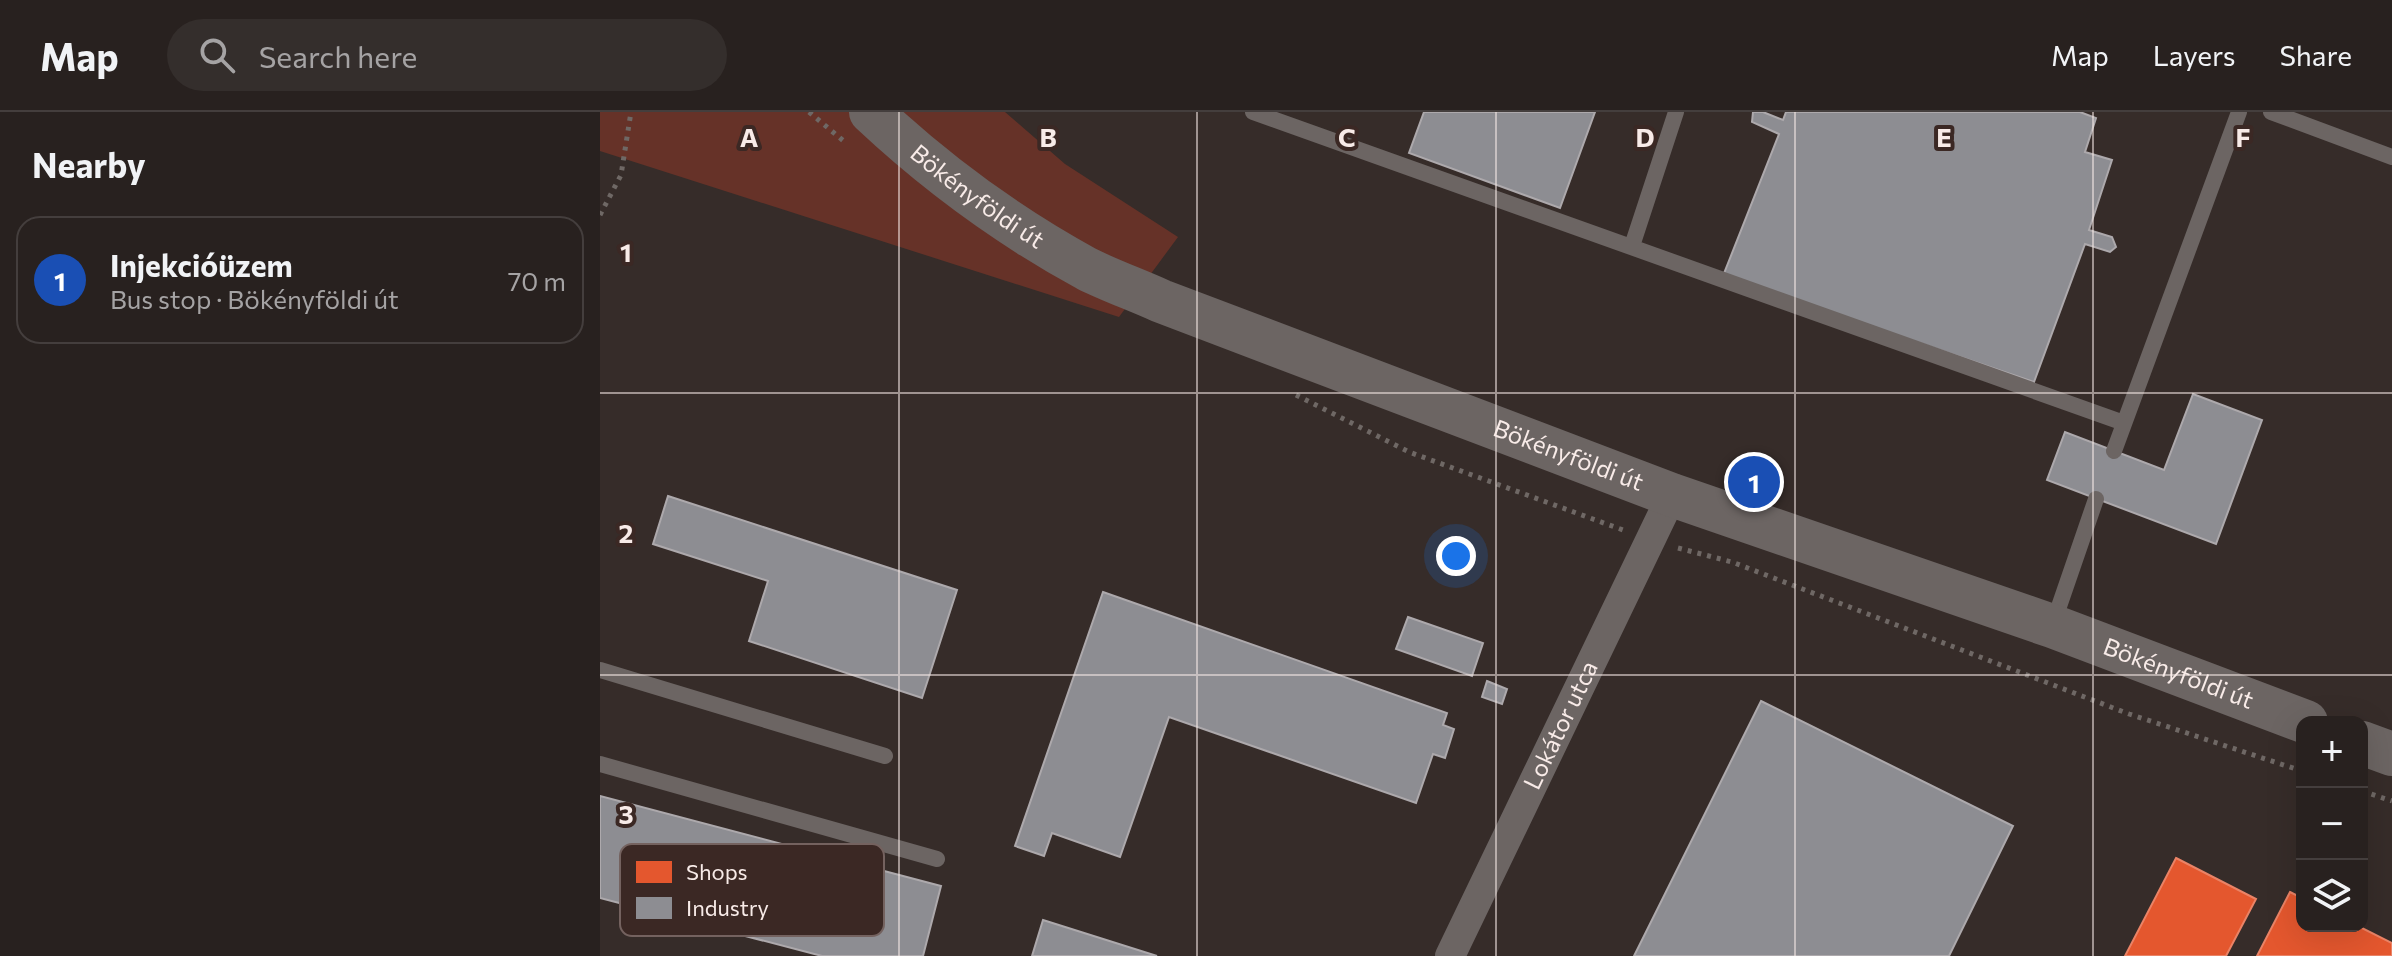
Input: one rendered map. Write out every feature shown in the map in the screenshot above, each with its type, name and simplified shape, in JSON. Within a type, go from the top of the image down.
[{"type":"street","name":"Bökényföldi út","points":[[871,112],[955,182],[1027,232],[1089,270],[1161,301],[1672,495],[2052,626],[2296,718]]},
{"type":"street","name":"Lokátor utca","points":[[1450,956],[1672,495]]},
{"type":"street","points":[[2368,745],[2392,754]]},
{"type":"lane","points":[[1253,112],[1294,119],[1632,246],[2124,423]]},
{"type":"lane","points":[[1632,246],[1676,112]]},
{"type":"lane","points":[[2114,451],[2239,112]]},
{"type":"lane","points":[[2271,112],[2392,157]]},
{"type":"lane","points":[[2052,626],[2096,499]]},
{"type":"lane","points":[[600,670],[885,756]]},
{"type":"lane","points":[[600,764],[884,844]]},
{"type":"lane","points":[[884,844],[937,859]]},
{"type":"path","points":[[600,215],[621,175],[631,112]]},
{"type":"path","points":[[2368,793],[2392,801]]},
{"type":"shaded area","points":[[600,112],[1005,112],[1065,164],[1178,237],[1119,317],[600,151]]},
{"type":"building: Shops","points":[[2176,858],[2256,899],[2226,956],[2125,956]]},
{"type":"building: Shops","points":[[2290,892],[2296,895],[2296,932],[2368,931],[2392,943],[2392,956],[2257,956]]},
{"type":"building: Industry","points":[[1424,112],[1595,112],[1560,208],[1409,153]]},
{"type":"building: Industry","points":[[1753,112],[1763,112],[1783,120],[1786,112],[2080,112],[2096,118],[2085,152],[2112,160],[2089,230],[2112,237],[2116,247],[2110,252],[2085,244],[2034,382],[1723,276],[1779,134],[1752,122]]},
{"type":"building: Industry","points":[[2193,394],[2262,420],[2216,544],[2047,480],[2065,432],[2164,470]]},
{"type":"building: Industry","points":[[668,496],[957,590],[922,698],[749,641],[768,581],[653,544]]},
{"type":"building: Industry","points":[[1103,592],[1447,713],[1443,725],[1454,729],[1445,758],[1433,754],[1416,803],[1169,717],[1120,857],[1052,833],[1044,856],[1015,846]]},
{"type":"building: Industry","points":[[1408,617],[1483,643],[1472,676],[1396,649]]},
{"type":"building: Industry","points":[[1487,681],[1507,689],[1502,704],[1482,697]]},
{"type":"building: Industry","points":[[1761,701],[2013,826],[1949,956],[1634,956]]},
{"type":"building: Industry","points":[[600,796],[782,844],[620,844],[620,903],[600,898]]},
{"type":"building: Industry","points":[[884,871],[941,886],[923,956],[822,956],[745,936],[884,936]]},
{"type":"building: Industry","points":[[1043,920],[1157,956],[1032,956]]},
{"type":"place","name":"Injekcióüzem","points":[[1754,482]]}]
